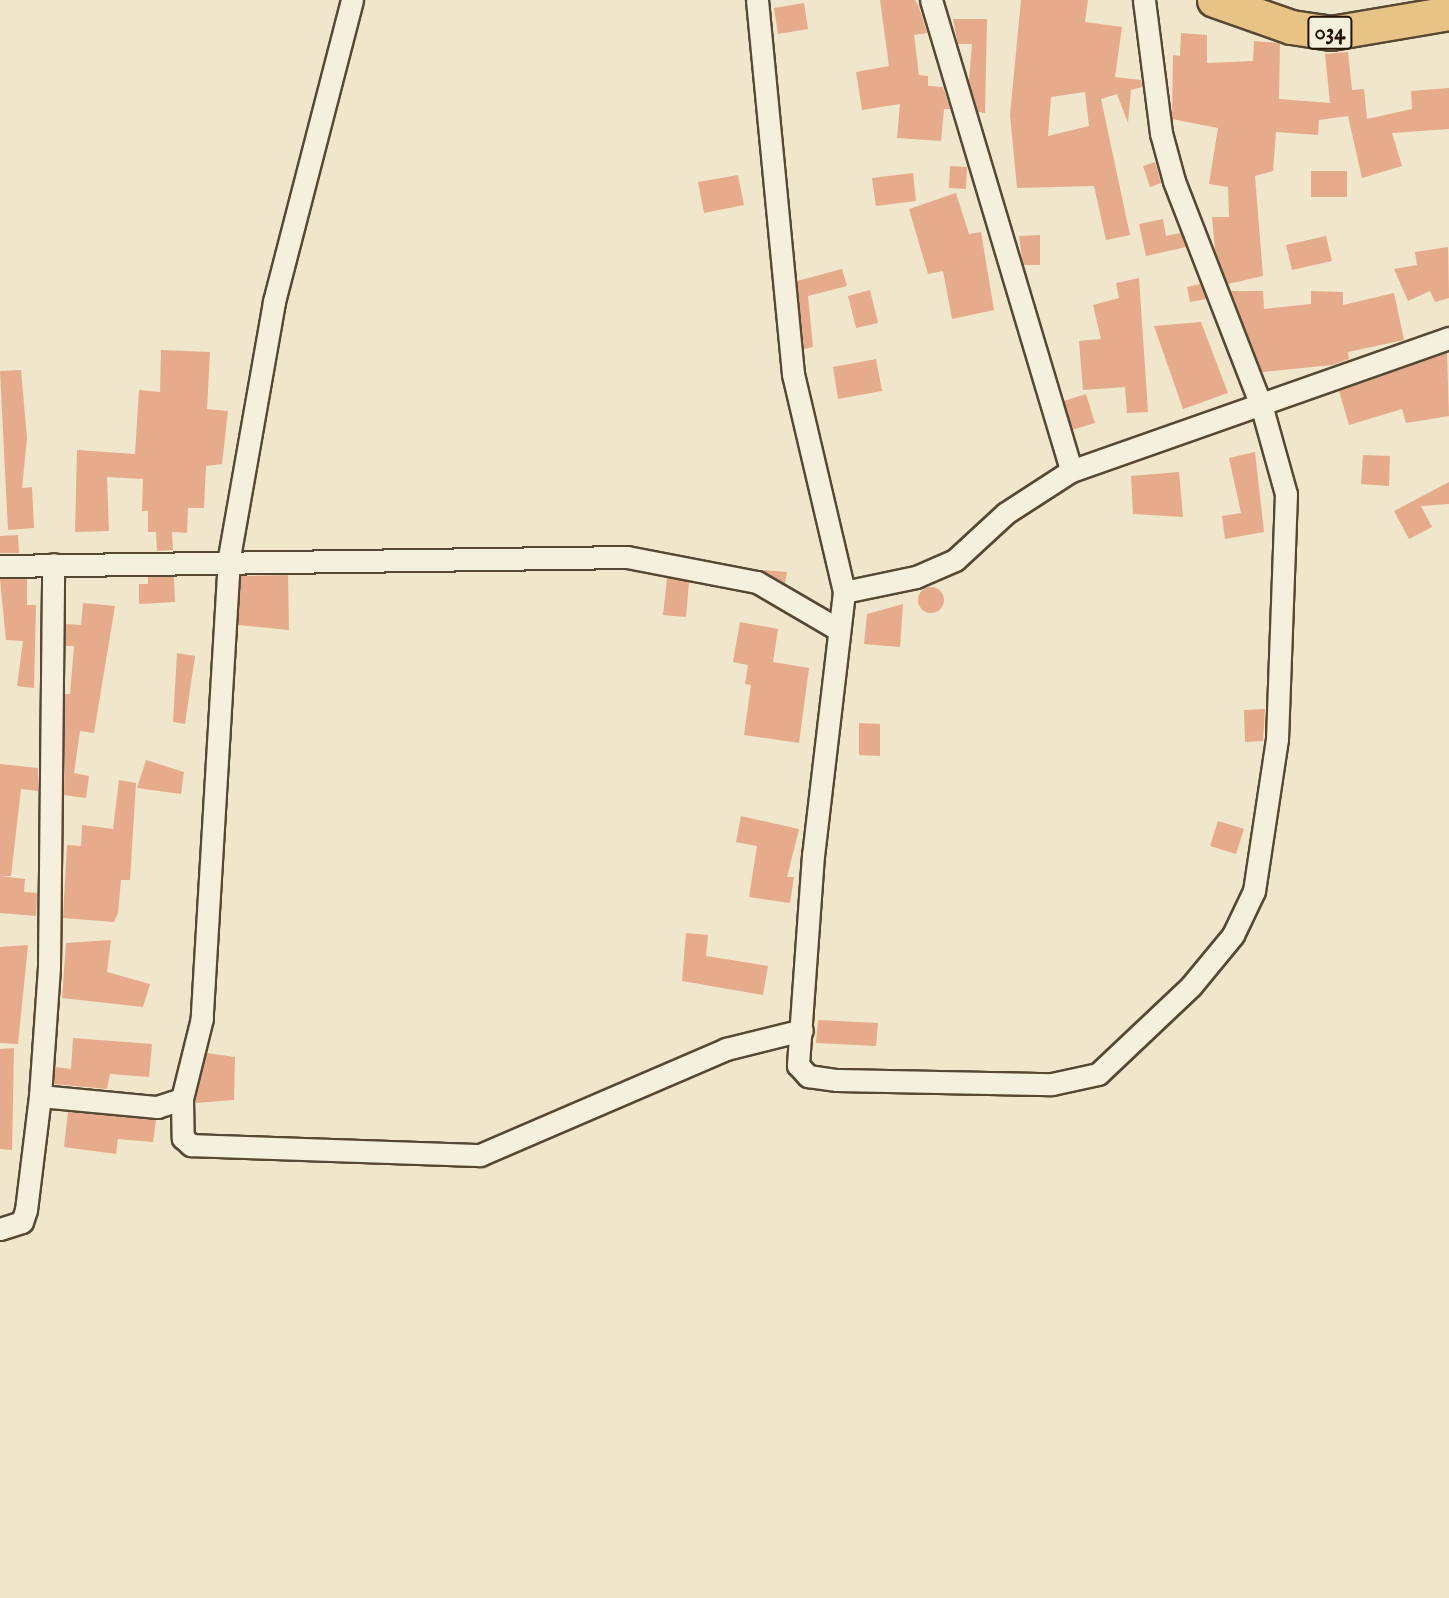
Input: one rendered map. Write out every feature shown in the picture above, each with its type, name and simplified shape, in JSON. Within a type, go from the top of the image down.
[{"type":"main road","name":"034","points":[[1214,0],[1291,27],[1331,33],[1449,13]]},
{"type":"street","points":[[352,0],[274,302],[229,558],[202,1018],[182,1099],[183,1138],[191,1145],[480,1155],[726,1049],[802,1030]]},
{"type":"street","points":[[757,0],[793,374],[844,592],[813,855],[798,1065],[808,1076],[1073,1082],[1098,1074],[1191,986],[1233,935],[1254,891],[1277,739],[1289,524],[1262,408],[1171,169],[1144,0]]},
{"type":"street","points":[[932,0],[1071,471]]},
{"type":"street","points":[[844,592],[916,577],[955,560],[1006,513],[1071,471],[1262,408],[1449,338]]},
{"type":"street","points":[[0,566],[229,558],[626,557],[757,582],[839,630]]},
{"type":"street","points":[[0,1230],[22,1222],[26,1210],[40,1096],[49,966],[52,564]]},
{"type":"street","points":[[40,1096],[157,1107],[182,1099]]},
{"type":"building","points":[[880,0],[915,0],[919,7],[927,33],[914,35],[919,75],[928,76],[928,86],[943,87],[950,109],[944,109],[941,141],[897,138],[900,104],[862,110],[856,72],[889,66]]},
{"type":"building","points":[[1021,0],[1088,0],[1085,22],[1122,27],[1115,77],[1141,80],[1142,87],[1131,90],[1128,123],[1117,94],[1101,99],[1130,235],[1106,240],[1094,186],[1017,188],[1010,115]],"holes":[[[1085,92],[1089,126],[1048,136],[1051,97]]]},
{"type":"building","points":[[804,3],[808,29],[778,34],[774,8]]},
{"type":"building","points":[[953,19],[987,19],[985,113],[978,112],[969,81],[972,44],[958,44]]},
{"type":"building","points":[[1181,33],[1207,35],[1207,63],[1253,61],[1254,41],[1280,43],[1279,99],[1330,103],[1325,54],[1348,52],[1352,90],[1364,89],[1367,119],[1412,109],[1411,91],[1449,88],[1449,129],[1392,133],[1402,166],[1362,178],[1348,116],[1319,120],[1318,135],[1276,132],[1273,171],[1255,176],[1263,276],[1228,284],[1215,250],[1212,217],[1229,217],[1228,187],[1209,184],[1218,128],[1172,119],[1173,55],[1180,56]]},
{"type":"building","points":[[1155,162],[1161,183],[1150,187],[1143,166]]},
{"type":"building","points":[[950,166],[967,167],[966,189],[949,188]]},
{"type":"building","points":[[1311,171],[1347,171],[1347,197],[1311,197]]},
{"type":"building","points":[[913,173],[916,201],[876,206],[872,178]]},
{"type":"building","points":[[738,175],[744,205],[704,213],[698,182]]},
{"type":"building","points":[[956,193],[969,234],[981,232],[994,310],[952,319],[943,271],[928,274],[909,209]]},
{"type":"building","points":[[1163,219],[1166,236],[1180,233],[1186,247],[1146,256],[1139,224]]},
{"type":"building","points":[[1040,235],[1040,265],[1023,265],[1019,236]]},
{"type":"building","points":[[1326,236],[1332,261],[1292,270],[1286,245]]},
{"type":"building","points":[[1448,247],[1449,298],[1435,302],[1430,291],[1408,301],[1394,269],[1417,265],[1415,252]]},
{"type":"building","points":[[842,269],[847,286],[808,296],[813,347],[804,349],[797,281]]},
{"type":"building","points":[[1139,278],[1148,412],[1127,413],[1125,387],[1083,390],[1079,341],[1101,339],[1093,305],[1119,298],[1116,283]]},
{"type":"building","points":[[1200,284],[1206,299],[1190,302],[1187,287]]},
{"type":"building","points":[[870,290],[878,323],[856,328],[848,296]]},
{"type":"building","points":[[1231,291],[1263,291],[1264,309],[1311,304],[1311,291],[1343,292],[1343,305],[1394,293],[1404,340],[1348,352],[1349,359],[1332,365],[1262,372]]},
{"type":"building","points":[[1201,322],[1228,393],[1183,409],[1154,326]]},
{"type":"building","points":[[161,350],[210,352],[207,409],[228,411],[222,464],[206,466],[204,508],[188,508],[187,533],[172,532],[173,550],[157,551],[156,532],[148,532],[148,511],[142,511],[143,479],[107,477],[109,531],[75,532],[77,450],[135,454],[139,390],[160,392]]},
{"type":"building","points":[[1447,353],[1449,416],[1406,423],[1402,409],[1349,425],[1339,391]]},
{"type":"building","points":[[876,359],[882,391],[838,399],[833,367]]},
{"type":"building","points":[[21,370],[27,438],[22,488],[32,487],[34,528],[8,530],[0,371]]},
{"type":"building","points":[[1086,394],[1095,423],[1072,430],[1064,401]]},
{"type":"building","points":[[1255,452],[1264,532],[1225,539],[1222,516],[1241,513],[1229,458]]},
{"type":"building","points":[[1363,455],[1390,456],[1389,486],[1361,484]]},
{"type":"building","points":[[1179,472],[1183,517],[1133,514],[1131,476]]},
{"type":"building","points":[[1449,482],[1449,504],[1421,506],[1432,527],[1409,539],[1394,511]]},
{"type":"building","points":[[18,535],[19,553],[0,553],[0,536]]},
{"type":"building","points":[[762,570],[787,572],[785,583],[764,571]]},
{"type":"building","points":[[288,575],[289,630],[238,625],[241,576]]},
{"type":"building","points":[[148,577],[174,577],[175,602],[139,604],[139,584],[148,584]]},
{"type":"building","points":[[667,578],[689,582],[686,617],[663,615]]},
{"type":"building","points":[[0,579],[27,579],[27,605],[36,605],[34,688],[17,686],[23,641],[6,640]]},
{"type":"building","points":[[931,587],[940,591],[944,600],[940,609],[931,613],[922,609],[918,600],[922,591]]},
{"type":"building","points":[[83,603],[115,606],[94,733],[80,731],[74,773],[89,776],[86,798],[64,795],[65,694],[70,694],[74,646],[65,646],[66,624],[81,625]]},
{"type":"building","points":[[903,604],[900,647],[864,644],[867,614]]},
{"type":"building","points":[[740,622],[778,629],[773,662],[809,668],[799,743],[744,735],[751,685],[745,684],[748,665],[733,662]]},
{"type":"building","points":[[177,653],[195,656],[185,724],[173,722]]},
{"type":"building","points":[[1265,709],[1263,741],[1245,742],[1244,710]]},
{"type":"building","points":[[859,723],[880,724],[880,756],[859,755]]},
{"type":"building","points":[[146,760],[184,772],[181,794],[137,788]]},
{"type":"building","points":[[0,764],[38,768],[38,791],[21,789],[11,876],[0,876]]},
{"type":"building","points":[[119,780],[136,783],[130,880],[121,880],[118,913],[114,922],[63,918],[67,845],[81,846],[82,825],[113,829]]},
{"type":"building","points":[[741,816],[799,829],[787,877],[794,877],[790,903],[749,897],[757,846],[736,842]]},
{"type":"building","points":[[1218,821],[1244,829],[1236,854],[1210,846]]},
{"type":"building","points":[[0,876],[25,879],[24,892],[37,893],[36,916],[0,913]]},
{"type":"building","points":[[686,933],[708,935],[706,956],[768,966],[763,995],[682,981]]},
{"type":"building","points":[[111,940],[107,972],[150,984],[143,1007],[62,998],[66,943]]},
{"type":"building","points":[[28,945],[18,1044],[0,1043],[0,947]]},
{"type":"building","points":[[818,1020],[878,1023],[876,1046],[816,1043]]},
{"type":"building","points":[[73,1038],[152,1044],[149,1077],[110,1074],[107,1089],[54,1084],[55,1067],[71,1069]]},
{"type":"building","points":[[14,1048],[12,1150],[0,1149],[0,1049]]},
{"type":"building","points":[[207,1053],[235,1057],[234,1100],[195,1103]]},
{"type":"building","points":[[68,1112],[156,1120],[153,1142],[118,1139],[116,1154],[64,1147]]}]
